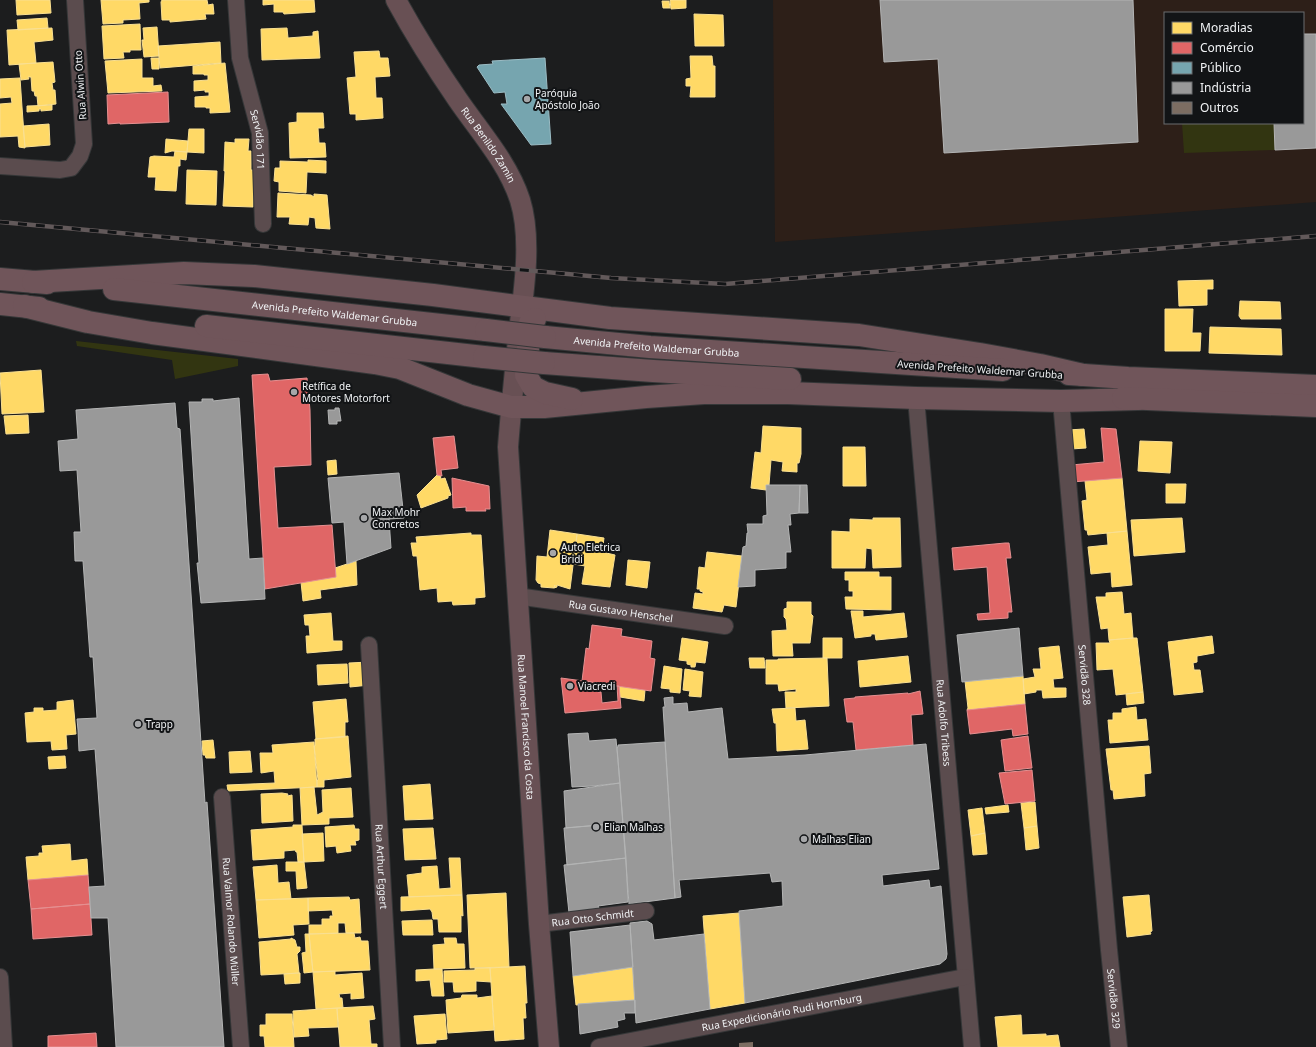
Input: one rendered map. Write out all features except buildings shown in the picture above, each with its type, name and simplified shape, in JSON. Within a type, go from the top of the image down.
[{"type":"highway","points":[[34,282],[184,273],[254,276],[434,295],[550,311],[626,319],[859,335],[980,354],[1040,365],[1083,375]]},
{"type":"highway","name":"Avenida Prefeito Waldemar Grubba","points":[[0,279],[139,291],[545,337],[658,347],[1083,375],[1316,386]]},
{"type":"highway","name":"Avenida Prefeito Waldemar Grubba","points":[[0,304],[544,363],[653,371],[1138,398],[1316,406]]},
{"type":"highway","points":[[24,306],[88,322],[152,333],[367,362],[400,368],[468,395],[511,406],[544,407],[704,393],[788,393],[916,398],[1061,401],[1138,398]]},
{"type":"highway","points":[[550,311],[540,315],[530,323],[526,375],[533,387],[545,393],[569,398],[603,402]]},
{"type":"main road","name":"Rua Benildo Zamin","points":[[396,0],[424,48],[505,167],[515,187],[524,213],[525,270],[511,406]]},
{"type":"main road","name":"Rua Manoel Francisco da Costa","points":[[511,406],[508,447],[539,924],[549,1047]]},
{"type":"street","name":"Rua Alwin Otto","points":[[0,166],[60,170],[71,168],[80,156],[84,144],[75,0]]},
{"type":"street","name":"Servidão 171","points":[[236,0],[240,58],[260,133],[263,224]]},
{"type":"street","name":"Rua Adolfo Tribess","points":[[916,398],[972,1047]]},
{"type":"street","name":"Servidão 328","points":[[1061,401],[1109,950]]},
{"type":"street","name":"Rua Gustavo Henschel","points":[[517,596],[725,626]]},
{"type":"street","name":"Rua Arthur Eggert","points":[[369,645],[392,1047]]},
{"type":"street","name":"Rua Valmor Rolando Müller","points":[[222,797],[240,1047]]},
{"type":"street","name":"Rua Otto Schmidt","points":[[539,924],[646,911]]},
{"type":"street","name":"Servidão 329","points":[[1109,950],[1119,1047]]},
{"type":"street","points":[[0,977],[4,1047]]},
{"type":"street","name":"Rua Expedicionário Rudi Hornburg","points":[[599,1047],[965,977]]},
{"type":"shaded area","points":[[773,0],[1316,0],[1316,202],[775,242]]},
{"type":"green space","points":[[1182,124],[1274,124],[1275,150],[1184,153]]},
{"type":"green space","points":[[76,341],[238,359],[238,366],[175,379],[172,360],[77,346]]},
{"type":"railway","points":[[0,222],[611,278],[725,284],[1316,236]]},
{"type":"place","name":"Paróquia Apóstolo João","points":[[527,99]]},
{"type":"place","name":"Retífica de Motores Motorfort","points":[[294,392]]},
{"type":"place","name":"Max Mohr Concretos","points":[[364,518]]},
{"type":"place","name":"Auto Eletrica Bridi","points":[[553,553]]},
{"type":"place","name":"Viacredi","points":[[570,686]]},
{"type":"place","name":"Trapp","points":[[138,724]]},
{"type":"place","name":"Elian Malhas","points":[[596,827]]},
{"type":"place","name":"Malhas Elian","points":[[804,839]]}]
